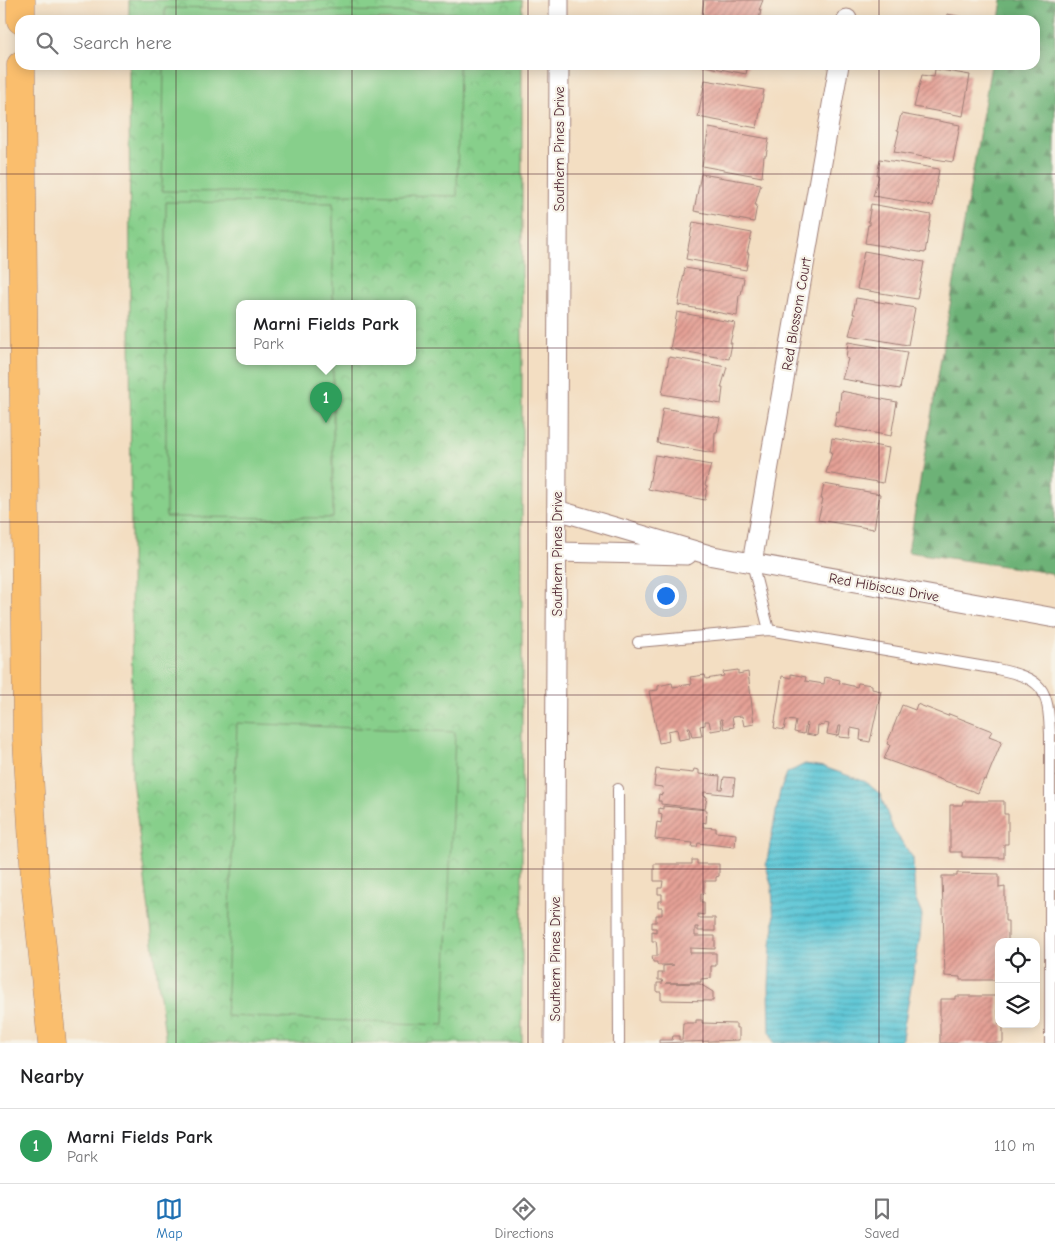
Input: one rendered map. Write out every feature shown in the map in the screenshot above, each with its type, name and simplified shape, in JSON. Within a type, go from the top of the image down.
[{"type":"highway","points":[[20,0],[21,15]]},
{"type":"highway","points":[[21,70],[27,738],[35,879],[52,1043]]},
{"type":"street","points":[[559,0],[559,15]]},
{"type":"street","name":"Southern Pines Drive","points":[[554,1043],[559,70]]},
{"type":"street","name":"Red Blossom Court","points":[[752,563],[838,70]]},
{"type":"street","name":"Red Hibiscus Drive","points":[[557,510],[713,556],[1055,618]]},
{"type":"street","name":"Red Hibiscus Drive","points":[[557,552],[713,556]]},
{"type":"lane","points":[[752,563],[769,630]]},
{"type":"lane","points":[[638,642],[769,630],[997,669],[1022,674],[1040,684],[1049,708],[1050,734],[1050,1043]]},
{"type":"lane","points":[[618,789],[619,1043]]},
{"type":"green space","points":[[129,0],[522,0],[522,15],[129,15]]},
{"type":"green space","points":[[1002,0],[1055,0],[1055,580],[1051,573],[908,552],[990,70],[1040,70],[1040,15],[1000,15]]},
{"type":"green space","points":[[165,8],[460,13],[460,15],[165,15]]},
{"type":"green space","points":[[129,70],[522,70],[522,1043],[166,1043],[132,779]]},
{"type":"green space","points":[[164,70],[459,70],[457,196],[162,191]]},
{"type":"green space","points":[[166,202],[333,203],[333,300],[236,300],[236,365],[333,365],[333,518],[166,517]]},
{"type":"green space","points":[[237,723],[455,732],[444,1025],[226,1016]]},
{"type":"water","points":[[805,764],[824,767],[866,782],[880,794],[893,829],[913,858],[915,898],[922,915],[920,937],[901,1043],[774,1043],[770,1032],[769,986],[774,926],[772,887],[766,866],[780,791],[787,773]]},
{"type":"building","points":[[704,0],[763,0],[759,10],[761,10],[760,15],[702,14]]},
{"type":"building","points":[[725,70],[747,70],[746,74]]},
{"type":"building","points":[[935,70],[970,75],[963,116],[914,107],[922,75],[934,77]]},
{"type":"building","points":[[705,80],[764,90],[757,128],[698,117]]},
{"type":"building","points":[[901,114],[960,125],[953,162],[894,152]]},
{"type":"building","points":[[709,128],[769,139],[766,156],[764,156],[762,177],[702,166]]},
{"type":"building","points":[[880,159],[939,169],[933,206],[873,196],[879,176],[877,175]]},
{"type":"building","points":[[701,174],[761,184],[755,205],[757,205],[754,222],[694,211]]},
{"type":"building","points":[[871,204],[931,215],[925,253],[865,243],[868,225],[870,225],[870,222],[868,222]]},
{"type":"building","points":[[693,222],[752,233],[747,253],[749,253],[746,270],[686,259]]},
{"type":"building","points":[[864,251],[924,262],[917,299],[857,289]]},
{"type":"building","points":[[685,268],[744,278],[741,295],[739,295],[737,316],[678,305]]},
{"type":"building","points":[[856,298],[915,308],[908,345],[849,335],[855,314],[853,314]]},
{"type":"building","points":[[677,312],[735,323],[730,343],[732,343],[729,359],[670,349]]},
{"type":"building","points":[[848,342],[907,352],[900,389],[842,379],[848,359],[846,358]]},
{"type":"building","points":[[669,357],[727,367],[721,388],[723,388],[721,404],[662,394]]},
{"type":"building","points":[[841,391],[897,402],[891,436],[834,426],[837,411],[839,412]]},
{"type":"building","points":[[663,408],[720,418],[717,432],[715,432],[714,453],[657,443]]},
{"type":"building","points":[[832,438],[889,448],[883,483],[826,473],[832,453],[830,452]]},
{"type":"building","points":[[655,455],[711,465],[705,485],[707,486],[705,500],[648,489]]},
{"type":"building","points":[[824,484],[880,494],[874,529],[818,520]]},
{"type":"building","points":[[738,670],[738,674],[748,672],[754,724],[744,726],[742,716],[732,717],[734,727],[724,729],[722,719],[720,719],[722,729],[711,731],[709,721],[705,721],[705,725],[700,726],[702,736],[692,737],[690,727],[688,727],[690,738],[679,740],[677,729],[668,731],[669,741],[659,743],[649,691],[658,690],[658,686],[672,683],[673,687],[692,684],[690,677],[705,675],[706,679],[724,676],[723,672]]},
{"type":"building","points":[[791,674],[806,677],[805,681],[824,684],[825,677],[840,680],[839,683],[857,687],[858,683],[872,685],[872,689],[881,691],[870,742],[860,740],[861,730],[851,728],[850,738],[839,737],[841,726],[839,726],[837,736],[827,734],[829,724],[824,723],[824,726],[818,725],[817,736],[806,734],[808,724],[806,723],[804,734],[794,732],[796,721],[786,720],[784,730],[774,728],[782,676],[791,678]]},
{"type":"building","points":[[917,704],[992,731],[989,736],[1002,741],[986,780],[984,779],[978,793],[884,759],[890,745],[887,744],[902,705],[915,710]]},
{"type":"building","points":[[656,769],[693,773],[694,769],[699,770],[699,774],[720,776],[719,789],[722,789],[724,777],[735,778],[733,795],[704,792],[704,796],[707,797],[705,809],[661,804],[661,801],[658,801],[659,794],[662,795],[663,787],[654,786]]},
{"type":"building","points":[[963,801],[1004,801],[1004,814],[1008,814],[1008,844],[1004,844],[1004,858],[962,857],[962,852],[950,852],[950,805],[962,805]]},
{"type":"building","points":[[663,806],[707,810],[706,823],[703,822],[703,827],[716,828],[716,832],[736,834],[735,847],[698,843],[697,847],[692,847],[693,843],[655,839],[657,822],[661,823],[662,815],[659,814],[659,808],[663,809]]},
{"type":"building","points":[[692,860],[697,860],[697,864],[719,864],[719,876],[716,877],[716,881],[704,881],[704,894],[701,893],[701,902],[704,902],[704,915],[698,914],[698,918],[715,918],[715,931],[698,931],[698,927],[695,927],[695,936],[715,936],[715,949],[690,948],[690,953],[716,953],[716,966],[711,966],[711,978],[701,979],[701,982],[666,983],[700,984],[713,992],[713,1001],[661,1000],[661,992],[657,992],[657,983],[663,983],[662,980],[658,980],[658,973],[663,973],[663,966],[674,965],[657,965],[657,962],[653,962],[652,956],[657,956],[657,948],[656,941],[652,941],[652,931],[656,932],[656,928],[652,928],[652,922],[656,922],[656,915],[662,915],[662,907],[658,907],[658,901],[662,901],[662,894],[658,894],[658,888],[662,888],[663,881],[654,881],[654,864],[692,864]]},
{"type":"building","points":[[957,873],[999,874],[999,888],[1005,887],[1005,921],[1008,921],[1008,938],[995,938],[995,980],[960,980],[960,977],[945,976],[942,876],[957,876]]},
{"type":"building","points":[[955,996],[995,996],[995,1028],[1003,1028],[1003,1043],[940,1043],[940,999],[955,999]]},
{"type":"building","points":[[696,1020],[702,1020],[702,1023],[736,1024],[736,1028],[739,1028],[739,1040],[659,1043],[659,1040],[672,1040],[673,1036],[679,1036],[679,1040],[682,1040],[683,1023],[696,1023]]},
{"type":"place","name":"Marni Fields Park","points":[[326,423]]}]
